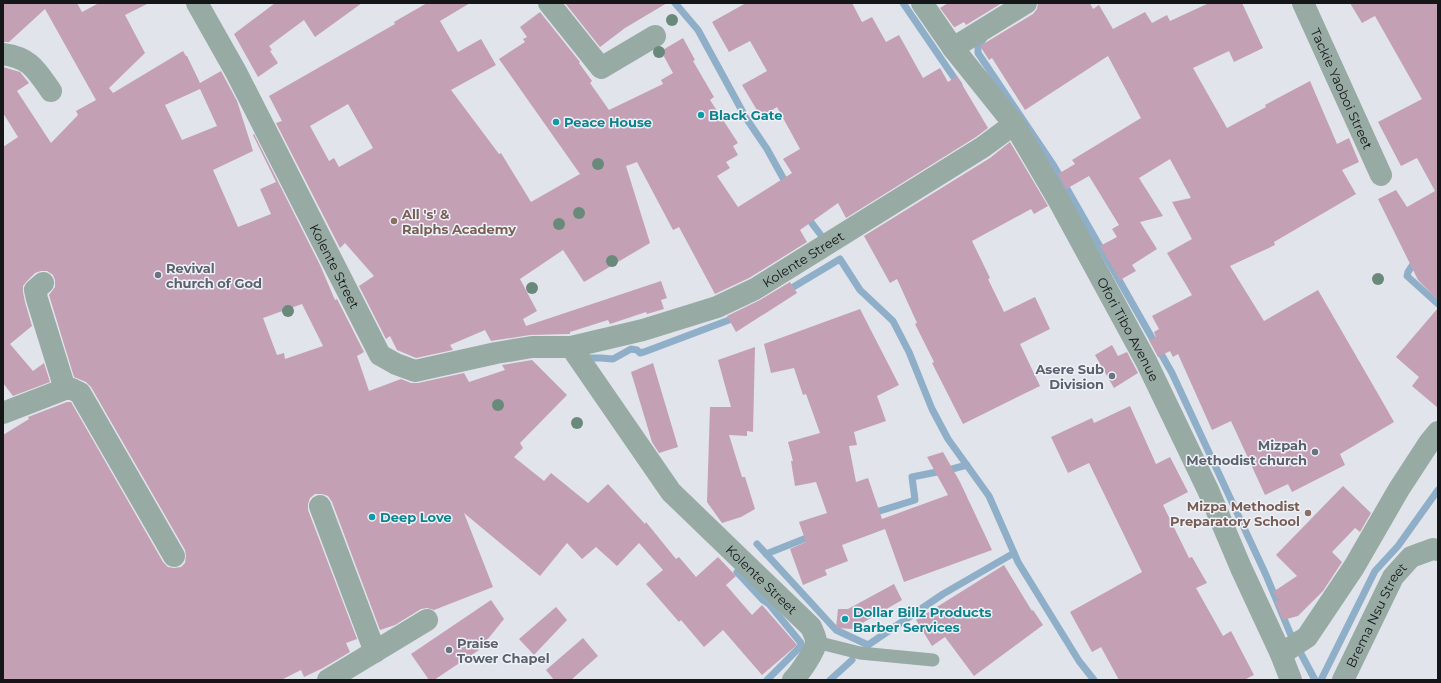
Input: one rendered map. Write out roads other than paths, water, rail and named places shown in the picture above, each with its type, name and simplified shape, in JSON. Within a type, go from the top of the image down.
[{"type":"street","name":"Kolente Street","points":[[197,3],[236,72],[380,355],[396,364],[415,371],[496,353],[532,347],[571,347],[643,330],[717,307],[755,289],[983,147],[1014,124]]},
{"type":"street","points":[[549,3],[602,68],[655,36]]},
{"type":"street","name":"Ofori Tibo Avenue","points":[[922,3],[953,48],[1014,124],[1059,201],[1146,361],[1208,490],[1241,568],[1281,654],[1291,680]]},
{"type":"street","points":[[953,48],[1026,3]]},
{"type":"street","name":"Tackie Yaoboi Street","points":[[1303,3],[1381,175]]},
{"type":"street","points":[[3,54],[24,60],[35,69],[51,91]]},
{"type":"street","points":[[43,283],[35,290],[66,390]]},
{"type":"street","name":"Kolente Street","points":[[571,347],[671,492],[811,627],[815,634],[816,642]]},
{"type":"street","points":[[3,413],[66,390],[72,390],[80,393],[174,556]]},
{"type":"street","points":[[1281,654],[1307,637],[1354,568],[1399,489],[1429,443],[1438,432]]},
{"type":"street","points":[[320,506],[375,652]]},
{"type":"street","name":"Brema Nsu Street","points":[[1343,680],[1393,577],[1411,557],[1433,549],[1438,550]]},
{"type":"street","points":[[328,680],[428,620]]},
{"type":"street","points":[[793,680],[815,648],[816,642]]},
{"type":"lane","points":[[816,642],[860,653],[933,660]]},
{"type":"waterway","points":[[675,3],[698,30],[746,118],[767,149],[788,187]]},
{"type":"waterway","points":[[903,3],[959,85]]},
{"type":"waterway","points":[[984,38],[978,47],[978,53],[1054,166],[1172,373],[1266,575],[1290,633],[1315,680]]},
{"type":"waterway","points":[[805,214],[823,238]]},
{"type":"waterway","points":[[785,292],[840,259],[860,290],[893,321],[909,352],[932,409],[948,439],[989,496],[1018,562],[1079,661],[1094,680]]},
{"type":"waterway","points":[[1416,260],[1407,276],[1438,304]]},
{"type":"waterway","points":[[582,358],[613,359],[631,349],[637,350],[640,353],[644,352],[737,317]]},
{"type":"waterway","points":[[870,514],[915,500],[912,477],[967,465]]},
{"type":"waterway","points":[[1321,680],[1375,571],[1398,546],[1438,490]]},
{"type":"waterway","points":[[766,554],[814,535]]},
{"type":"waterway","points":[[757,544],[836,630],[868,645],[943,594],[1014,553]]},
{"type":"waterway","points":[[737,572],[763,600],[769,604],[801,643],[800,647],[767,680]]},
{"type":"waterway","points":[[830,680],[852,660]]},
{"type":"place","name":"Black Gate","points":[[701,115]]},
{"type":"place","name":"Peace House","points":[[556,122]]},
{"type":"place","name":"All 's' & Ralphs Academy","points":[[394,221]]},
{"type":"place","name":"Revival church of God","points":[[158,275]]},
{"type":"place","name":"Asere Sub Division","points":[[1112,376]]},
{"type":"place","name":"Mizpah Methodist church","points":[[1315,452]]},
{"type":"place","name":"Mizpa Methodist Preparatory School","points":[[1308,513]]},
{"type":"place","name":"Deep Love","points":[[372,517]]},
{"type":"place","name":"Dollar Billz Products Barber Services","points":[[845,619]]},
{"type":"place","name":"Praise Tower Chapel","points":[[449,650]]}]
